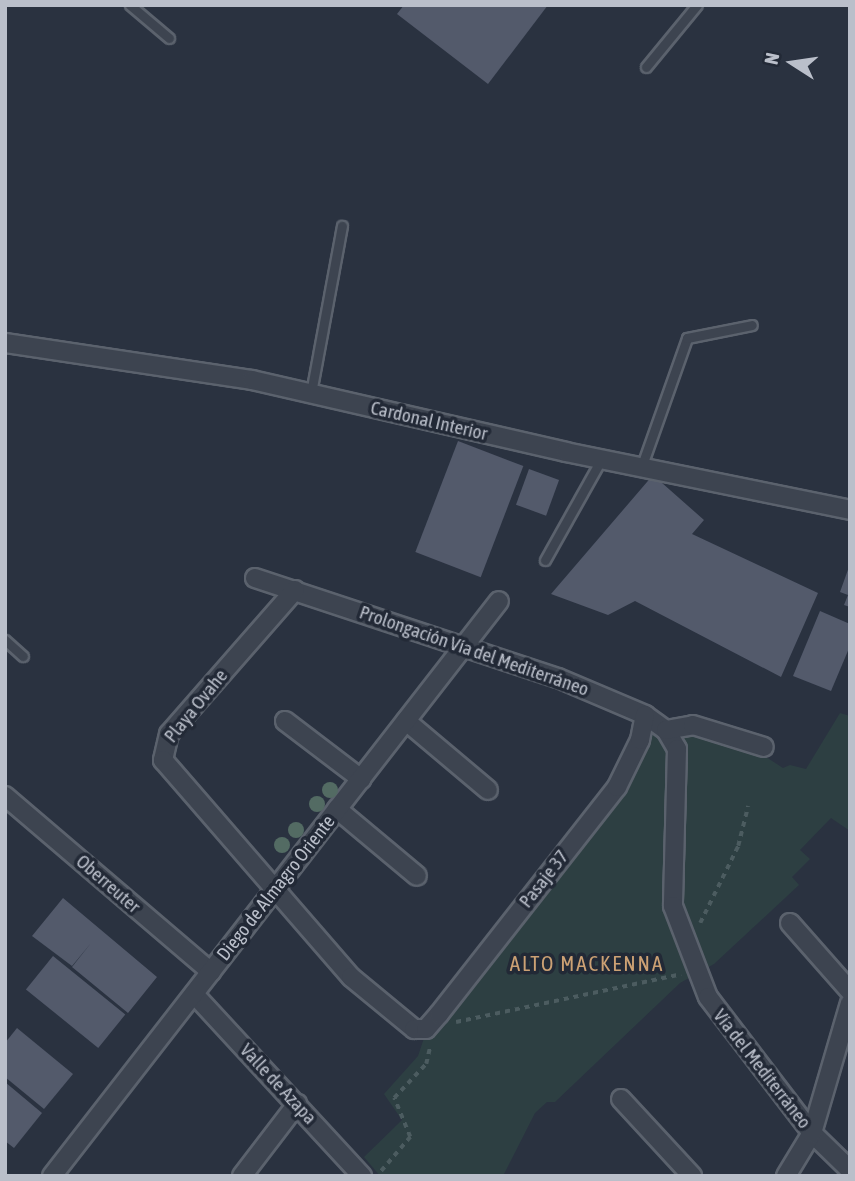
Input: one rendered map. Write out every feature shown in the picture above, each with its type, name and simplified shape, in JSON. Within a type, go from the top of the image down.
[{"type":"street","name":"Cardonal Interior","points":[[5,343],[252,380],[601,460],[850,510]]},
{"type":"street","name":"Prolongación Vía del Mediterráneo","points":[[255,578],[467,644],[645,715],[666,730],[677,749]]},
{"type":"street","name":"Playa Ovahe","points":[[295,590],[169,734],[162,752],[166,768],[351,977],[421,1030]]},
{"type":"street","name":"Diego de Almagro Oriente","points":[[52,1176],[499,601]]},
{"type":"street","name":"Pasaje 37","points":[[421,1030],[439,1014],[617,787],[640,740],[645,715]]},
{"type":"street","points":[[285,721],[361,779]]},
{"type":"street","points":[[406,721],[488,790]]},
{"type":"street","points":[[666,730],[693,725],[764,747]]},
{"type":"street","name":"Vía del Mediterráneo","points":[[677,749],[673,906],[695,967],[718,1016],[811,1133],[850,1171]]},
{"type":"street","name":"Oberreuter","points":[[5,796],[211,972]]},
{"type":"street","points":[[337,809],[417,876]]},
{"type":"street","points":[[790,923],[850,991]]},
{"type":"street","name":"Valle de Azapa","points":[[194,994],[362,1176]]},
{"type":"street","points":[[786,1176],[811,1133],[846,1033],[850,1003]]},
{"type":"street","points":[[621,1099],[692,1176]]},
{"type":"street","points":[[242,1176],[297,1104]]},
{"type":"lane","points":[[130,5],[169,38]]},
{"type":"lane","points":[[646,67],[697,5]]},
{"type":"lane","points":[[311,393],[342,226]]},
{"type":"lane","points":[[640,468],[682,345],[698,334],[752,325]]},
{"type":"lane","points":[[545,560],[601,460]]},
{"type":"lane","points":[[5,640],[23,656]]},
{"type":"path","points":[[686,943],[720,886],[738,846],[748,806]]},
{"type":"path","points":[[469,1020],[593,989],[673,976],[695,967]]},
{"type":"path","points":[[377,1176],[410,1137],[394,1098],[426,1064],[429,1040],[421,1030]]},
{"type":"shaded area","points":[[840,713],[850,716],[850,831],[831,818],[800,850],[810,859],[792,877],[799,885],[714,964],[680,983],[555,1102],[547,1102],[535,1113],[503,1176],[380,1176],[364,1157],[402,1120],[384,1094],[418,1056],[424,1038],[546,886],[649,723],[768,752],[766,757],[783,768],[790,765],[806,769]]},
{"type":"building","points":[[404,5],[548,5],[488,84],[397,14]]},
{"type":"building","points":[[458,441],[523,466],[481,577],[415,552]]},
{"type":"building","points":[[529,469],[559,480],[546,516],[516,505]]},
{"type":"building","points":[[653,475],[704,520],[692,534],[818,593],[781,677],[635,601],[608,615],[551,594]]},
{"type":"building","points":[[850,564],[850,607],[844,605],[848,595],[840,592]]},
{"type":"building","points":[[820,611],[850,624],[850,646],[831,691],[793,676]]},
{"type":"building","points":[[63,898],[157,977],[128,1013],[72,967],[91,943],[72,966],[32,936]]},
{"type":"building","points":[[53,956],[125,1015],[98,1048],[26,989]]},
{"type":"building","points":[[17,1028],[73,1074],[44,1109],[5,1077],[5,1043]]},
{"type":"building","points":[[5,1082],[42,1113],[14,1148],[5,1141]]},
{"type":"district","name":"ALTO MACKENNA","points":[[587,963]]}]
